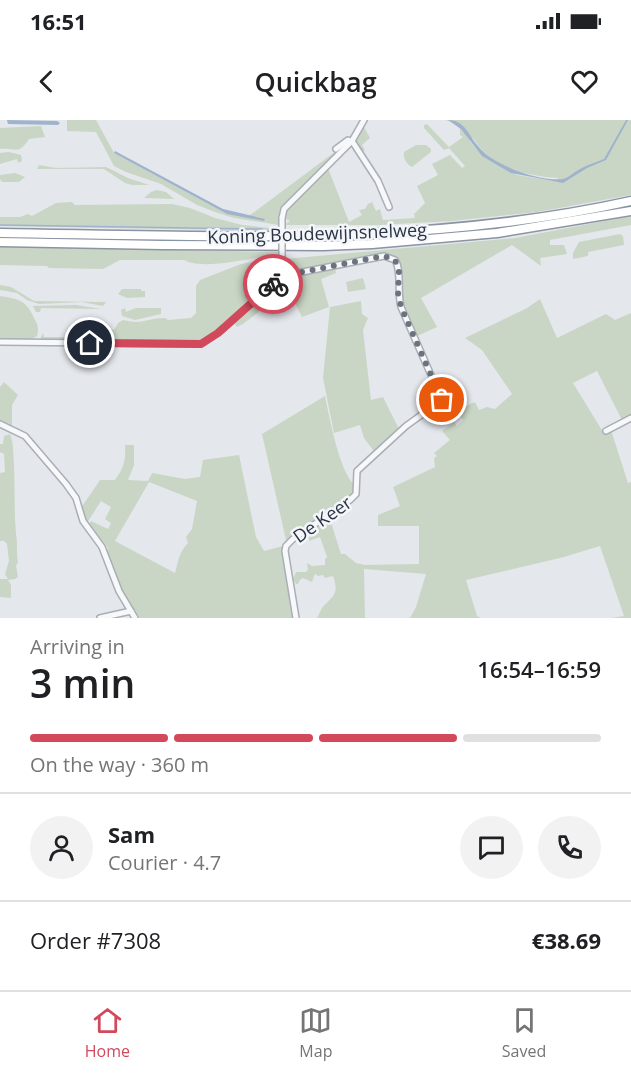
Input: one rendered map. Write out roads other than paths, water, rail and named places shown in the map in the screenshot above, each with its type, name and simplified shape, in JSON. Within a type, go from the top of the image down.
[{"type":"highway","name":"Koning Boudewijnsnelweg","points":[[0,233],[267,237],[372,234],[496,224],[631,201]]},
{"type":"highway","name":"Koning Boudewijnsnelweg","points":[[0,242],[322,246],[372,244],[497,233],[631,211]]},
{"type":"street","points":[[0,342],[201,344],[218,333],[282,276],[284,209],[352,141],[364,120]]},
{"type":"street","points":[[336,149],[348,140],[352,141]]},
{"type":"street","points":[[352,141],[378,181],[388,207]]},
{"type":"street","name":"De Keer","points":[[282,276],[384,256],[395,260],[399,270],[398,293],[401,307],[442,400],[406,426],[357,471],[356,494],[350,500],[286,546],[285,553],[296,618]]},
{"type":"street","points":[[606,431],[631,418]]},
{"type":"street","points":[[0,424],[25,436],[76,498],[83,521],[102,547],[119,591],[135,618]]},
{"type":"street","points":[[100,618],[131,611]]},
{"type":"water","points":[[7,120],[57,121],[60,123],[58,125],[8,124]]},
{"type":"water","points":[[448,120],[463,126],[485,153],[505,166],[542,178],[564,179],[604,159],[628,120],[606,160],[587,168],[563,183],[511,173],[482,156],[461,129]]},
{"type":"water","points":[[115,151],[223,209],[265,219],[264,221],[227,214],[114,153]]},
{"type":"waterway","points":[[0,225],[262,229]]}]
